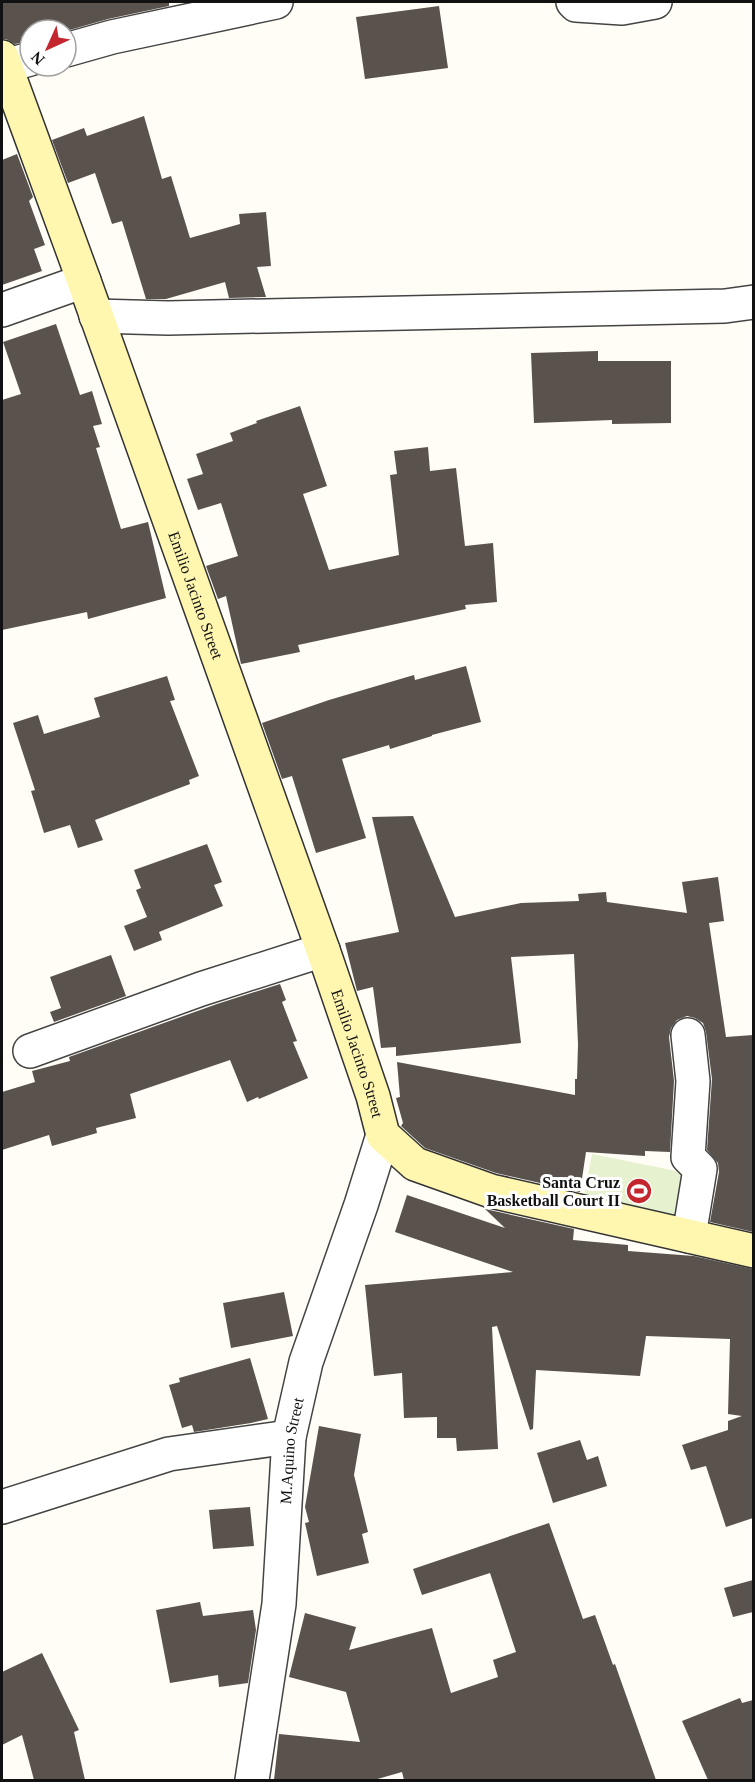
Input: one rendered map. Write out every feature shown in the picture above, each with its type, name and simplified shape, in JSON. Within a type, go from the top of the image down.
[{"type":"street","points":[[78,47],[276,2]]},
{"type":"street","points":[[573,2],[576,5],[622,8],[655,2]]},
{"type":"street","name":"Emilio Jacinto Street","points":[[12,61],[96,316],[323,950],[373,1096],[383,1134]]},
{"type":"street","points":[[2,310],[84,281]]},
{"type":"street","points":[[96,316],[168,318],[714,306],[753,302]]},
{"type":"street","points":[[30,1051],[201,989],[323,950]]},
{"type":"street","points":[[688,1035],[693,1081],[688,1157],[700,1169],[689,1236]]},
{"type":"street","points":[[383,1134],[415,1164],[491,1191],[753,1251]]},
{"type":"street","name":"M.Aquino Street","points":[[252,1780],[279,1604],[289,1437],[306,1362],[362,1205],[383,1134]]},
{"type":"street","points":[[2,1507],[169,1454],[289,1437]]},
{"type":"green space","name":"Santa Cruz Basketball Court II","points":[[592,1154],[696,1175],[686,1228],[582,1206]]},
{"type":"building","points":[[2,2],[169,2],[169,6],[78,28],[78,18],[18,18],[18,43],[2,39]]},
{"type":"building","points":[[439,6],[448,68],[365,79],[356,17]]},
{"type":"building","points":[[144,116],[162,179],[171,176],[190,238],[240,224],[239,214],[266,212],[271,266],[257,267],[266,297],[229,298],[225,282],[166,299],[146,299],[122,221],[112,224],[95,173],[68,183],[52,140],[84,128],[87,136]]},
{"type":"building","points":[[17,154],[33,197],[29,201],[45,245],[34,249],[42,271],[2,285],[2,160]]},
{"type":"building","points":[[56,324],[80,395],[92,391],[102,424],[93,426],[100,447],[96,448],[121,529],[148,522],[166,598],[88,619],[87,612],[2,630],[2,400],[21,394],[3,342]]},
{"type":"building","points":[[598,351],[598,361],[671,361],[671,423],[612,424],[612,420],[534,423],[531,353]]},
{"type":"building","points":[[300,406],[327,486],[303,494],[329,570],[399,555],[390,475],[397,474],[394,451],[428,447],[430,471],[456,468],[465,546],[493,543],[497,602],[465,605],[466,609],[298,645],[300,652],[241,664],[226,596],[218,599],[206,566],[238,556],[221,503],[198,510],[187,479],[203,474],[196,454],[233,441],[230,433],[257,423],[256,421]]},
{"type":"building","points":[[466,666],[481,722],[390,749],[389,745],[342,759],[366,838],[316,853],[292,776],[282,779],[262,723],[414,675],[415,680]]},
{"type":"building","points":[[167,676],[175,700],[170,701],[199,776],[189,780],[190,784],[95,820],[103,840],[78,848],[70,825],[44,833],[31,791],[35,790],[13,723],[38,715],[44,734],[100,717],[94,698]]},
{"type":"building","points":[[413,816],[455,917],[521,903],[579,901],[578,894],[606,892],[607,902],[687,913],[682,882],[718,877],[724,921],[709,923],[726,1037],[753,1035],[753,1232],[710,1222],[719,1172],[718,1163],[707,1150],[712,1079],[706,1032],[703,1023],[695,1018],[687,1016],[677,1020],[671,1028],[669,1037],[674,1081],[670,1152],[645,1151],[645,1156],[586,1152],[580,1192],[496,1173],[425,1148],[401,1126],[403,1123],[396,1098],[400,1097],[397,1062],[575,1095],[575,1079],[577,1079],[578,1044],[574,954],[511,957],[521,1043],[396,1056],[396,1047],[381,1048],[373,987],[357,991],[345,943],[399,932],[372,817]]},
{"type":"building","points":[[207,844],[222,882],[214,885],[223,906],[159,932],[162,940],[134,951],[124,926],[147,917],[136,890],[141,888],[134,870]]},
{"type":"building","points":[[111,955],[126,996],[54,1022],[50,1012],[61,1008],[50,977]]},
{"type":"building","points":[[280,984],[286,1000],[282,1002],[297,1041],[293,1042],[308,1078],[247,1102],[230,1060],[130,1094],[136,1118],[96,1128],[97,1133],[52,1146],[49,1135],[2,1150],[2,1092],[35,1082],[32,1071],[70,1061],[69,1057]]},
{"type":"building","points":[[407,1195],[505,1228],[485,1209],[574,1229],[573,1240],[628,1245],[628,1251],[694,1256],[753,1269],[753,1518],[726,1527],[706,1466],[691,1470],[682,1445],[728,1430],[728,1421],[742,1416],[728,1414],[730,1339],[646,1336],[640,1376],[536,1370],[533,1429],[530,1430],[497,1326],[492,1327],[498,1449],[457,1451],[456,1438],[437,1438],[437,1417],[404,1418],[402,1373],[374,1376],[365,1285],[513,1272],[395,1232]]},
{"type":"building","points":[[284,1292],[293,1336],[231,1348],[223,1303]]},
{"type":"building","points":[[250,1358],[268,1419],[194,1432],[192,1425],[182,1428],[169,1385],[180,1382],[179,1378]]},
{"type":"building","points":[[319,1426],[361,1434],[354,1475],[368,1532],[362,1534],[369,1563],[317,1576],[305,1523],[309,1522],[305,1507]]},
{"type":"building","points":[[580,1440],[587,1460],[598,1456],[607,1486],[553,1503],[537,1453]]},
{"type":"building","points":[[250,1507],[254,1546],[213,1549],[209,1510]]},
{"type":"building","points":[[549,1523],[583,1619],[595,1615],[656,1780],[404,1780],[402,1772],[374,1780],[274,1780],[279,1734],[360,1742],[346,1692],[289,1677],[305,1613],[356,1627],[349,1650],[432,1628],[451,1693],[498,1677],[493,1660],[516,1652],[490,1573],[422,1595],[413,1569]]},
{"type":"building","points":[[753,1580],[753,1612],[733,1617],[724,1588]]},
{"type":"building","points":[[200,1602],[203,1616],[253,1610],[256,1630],[248,1683],[219,1687],[218,1675],[170,1683],[156,1610]]},
{"type":"building","points":[[42,1653],[79,1730],[74,1732],[85,1780],[34,1780],[22,1735],[2,1745],[2,1672]]},
{"type":"building","points":[[740,1698],[742,1703],[753,1700],[753,1780],[708,1780],[682,1721]]},
{"type":"place","name":"Santa Cruz Basketball Court II","points":[[639,1191]]}]
